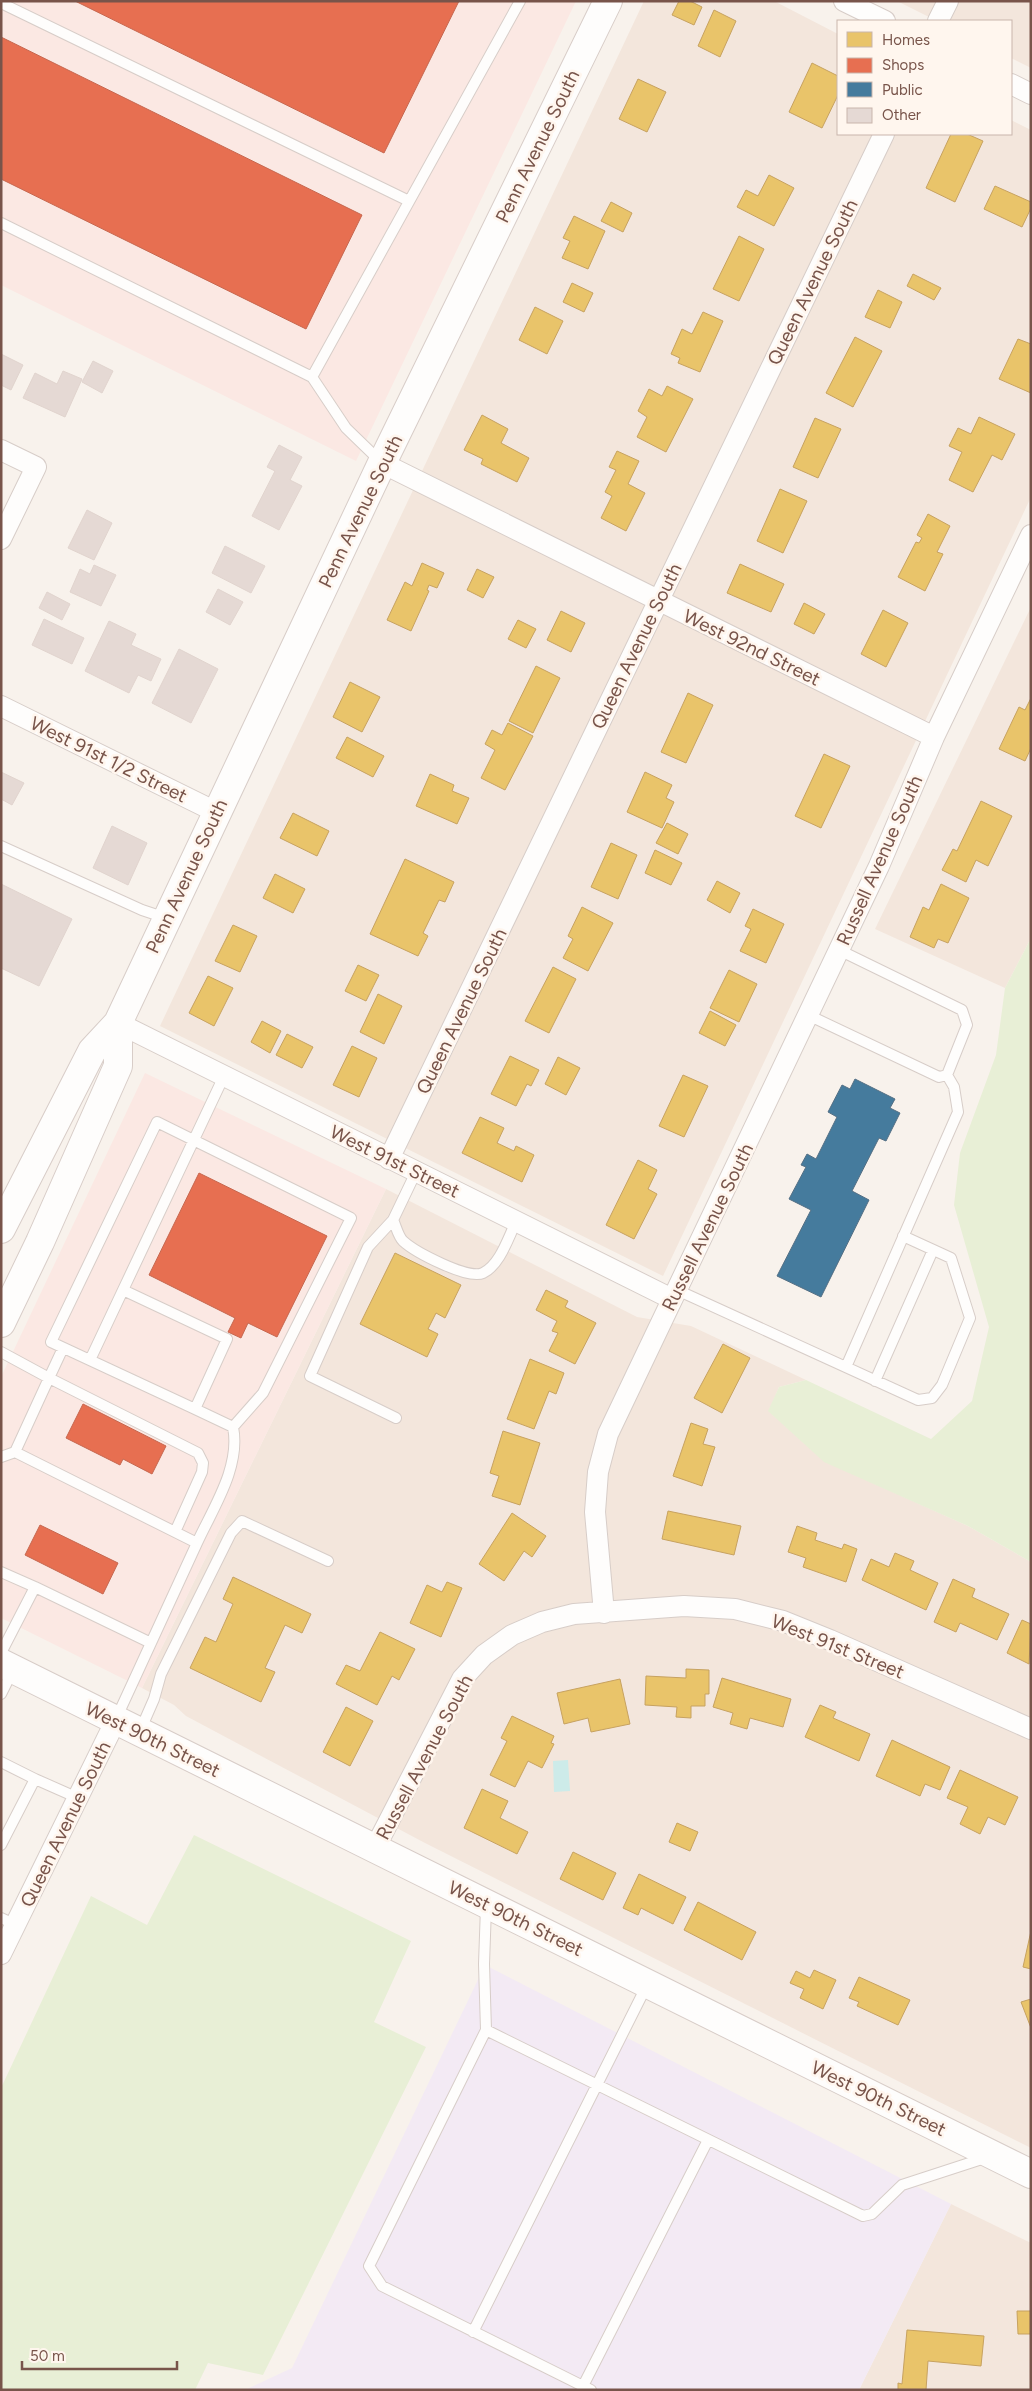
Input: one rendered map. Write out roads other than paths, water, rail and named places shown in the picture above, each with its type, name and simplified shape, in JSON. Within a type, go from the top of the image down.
[{"type":"main road","name":"Penn Avenue South","points":[[2,1227],[92,1051],[118,1023],[382,463],[608,1]]},
{"type":"main road","name":"Penn Avenue South","points":[[1,1323],[40,1242],[118,1066],[118,1023]]},
{"type":"main road","name":"West 90th Street","points":[[5,1662],[140,1732],[1031,2174]]},
{"type":"street","points":[[844,1],[883,20]]},
{"type":"street","points":[[938,20],[948,1]]},
{"type":"street","points":[[1012,84],[1031,94]]},
{"type":"street","name":"Queen Avenue South","points":[[389,1159],[884,135]]},
{"type":"street","points":[[1,450],[36,467],[1,539]]},
{"type":"street","name":"West 92nd Street","points":[[382,463],[934,737]]},
{"type":"street","name":"Russell Avenue South","points":[[375,1848],[462,1679],[484,1655],[512,1635],[542,1622],[574,1614],[604,1613],[595,1512],[598,1472],[612,1425],[879,866],[934,737],[1031,535]]},
{"type":"street","name":"West 91st 1/2 Street","points":[[1,706],[216,812]]},
{"type":"street","name":"West 91st Street","points":[[118,1023],[516,1222],[675,1294]]},
{"type":"street","name":"West 91st Street","points":[[604,1613],[684,1606],[735,1609],[783,1621],[1031,1729]]},
{"type":"street","name":"Queen Avenue South","points":[[1,1954],[8,1922],[78,1798],[116,1720]]},
{"type":"lane","points":[[312,377],[520,1]]},
{"type":"lane","points":[[1,3],[409,201]]},
{"type":"lane","points":[[1,223],[312,377],[346,428],[382,463]]},
{"type":"lane","points":[[1,846],[142,910],[166,918]]},
{"type":"lane","points":[[839,950],[962,1010],[967,1024],[947,1075]]},
{"type":"lane","points":[[808,1016],[939,1077],[947,1075]]},
{"type":"lane","points":[[846,1367],[958,1112],[954,1087],[947,1075]]},
{"type":"lane","points":[[90,1360],[224,1076]]},
{"type":"lane","points":[[157,1122],[351,1218],[263,1393],[233,1427],[51,1342],[157,1122]]},
{"type":"lane","points":[[396,1418],[310,1376],[368,1247],[393,1220],[416,1172]]},
{"type":"lane","points":[[393,1220],[402,1240],[436,1260],[468,1274],[482,1273],[495,1263],[516,1222]]},
{"type":"lane","points":[[675,1294],[918,1400],[932,1398],[942,1385],[970,1318],[951,1258],[903,1236]]},
{"type":"lane","points":[[875,1381],[933,1250]]},
{"type":"lane","points":[[123,1290],[227,1339],[195,1409]]},
{"type":"lane","points":[[1,1457],[15,1452],[63,1348]]},
{"type":"lane","points":[[1,1352],[198,1453],[203,1463],[202,1472],[174,1532]]},
{"type":"lane","points":[[116,1720],[232,1467],[236,1442],[233,1427]]},
{"type":"lane","points":[[15,1452],[196,1543]]},
{"type":"lane","points":[[140,1732],[154,1699],[160,1674],[231,1533],[242,1521],[328,1561]]},
{"type":"lane","points":[[1,1572],[151,1643]]},
{"type":"lane","points":[[1,1694],[5,1662],[35,1587]]},
{"type":"lane","points":[[1,1762],[78,1798]]},
{"type":"lane","points":[[1,1845],[35,1779]]},
{"type":"lane","points":[[486,1904],[484,1964],[486,2030],[369,2266],[382,2286],[587,2388],[708,2140]]},
{"type":"lane","points":[[473,2332],[648,1984]]},
{"type":"lane","points":[[486,2030],[862,2216],[872,2214],[902,2185],[994,2155]]},
{"type":"water","points":[[568,1760],[570,1791],[554,1792],[553,1761]]}]
